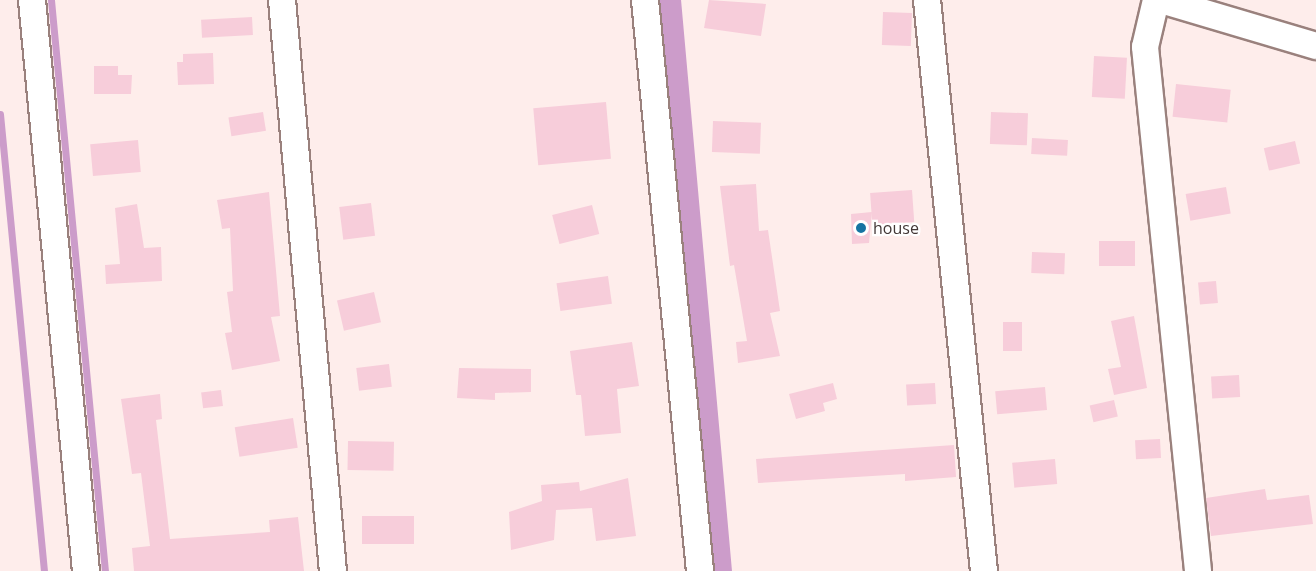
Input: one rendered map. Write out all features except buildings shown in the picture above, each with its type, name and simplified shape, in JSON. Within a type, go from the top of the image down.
[{"type":"street","points":[[32,0],[86,571]]},
{"type":"street","points":[[282,0],[333,571]]},
{"type":"street","points":[[645,0],[700,571]]},
{"type":"street","points":[[927,0],[984,571]]},
{"type":"street","points":[[1198,571],[1146,56],[1158,0],[1316,46]]},
{"type":"waterway","points":[[51,0],[105,571]]},
{"type":"waterway","points":[[670,0],[721,571]]},
{"type":"waterway","points":[[0,114],[44,571]]},
{"type":"place","name":"house","points":[[861,228]]}]
